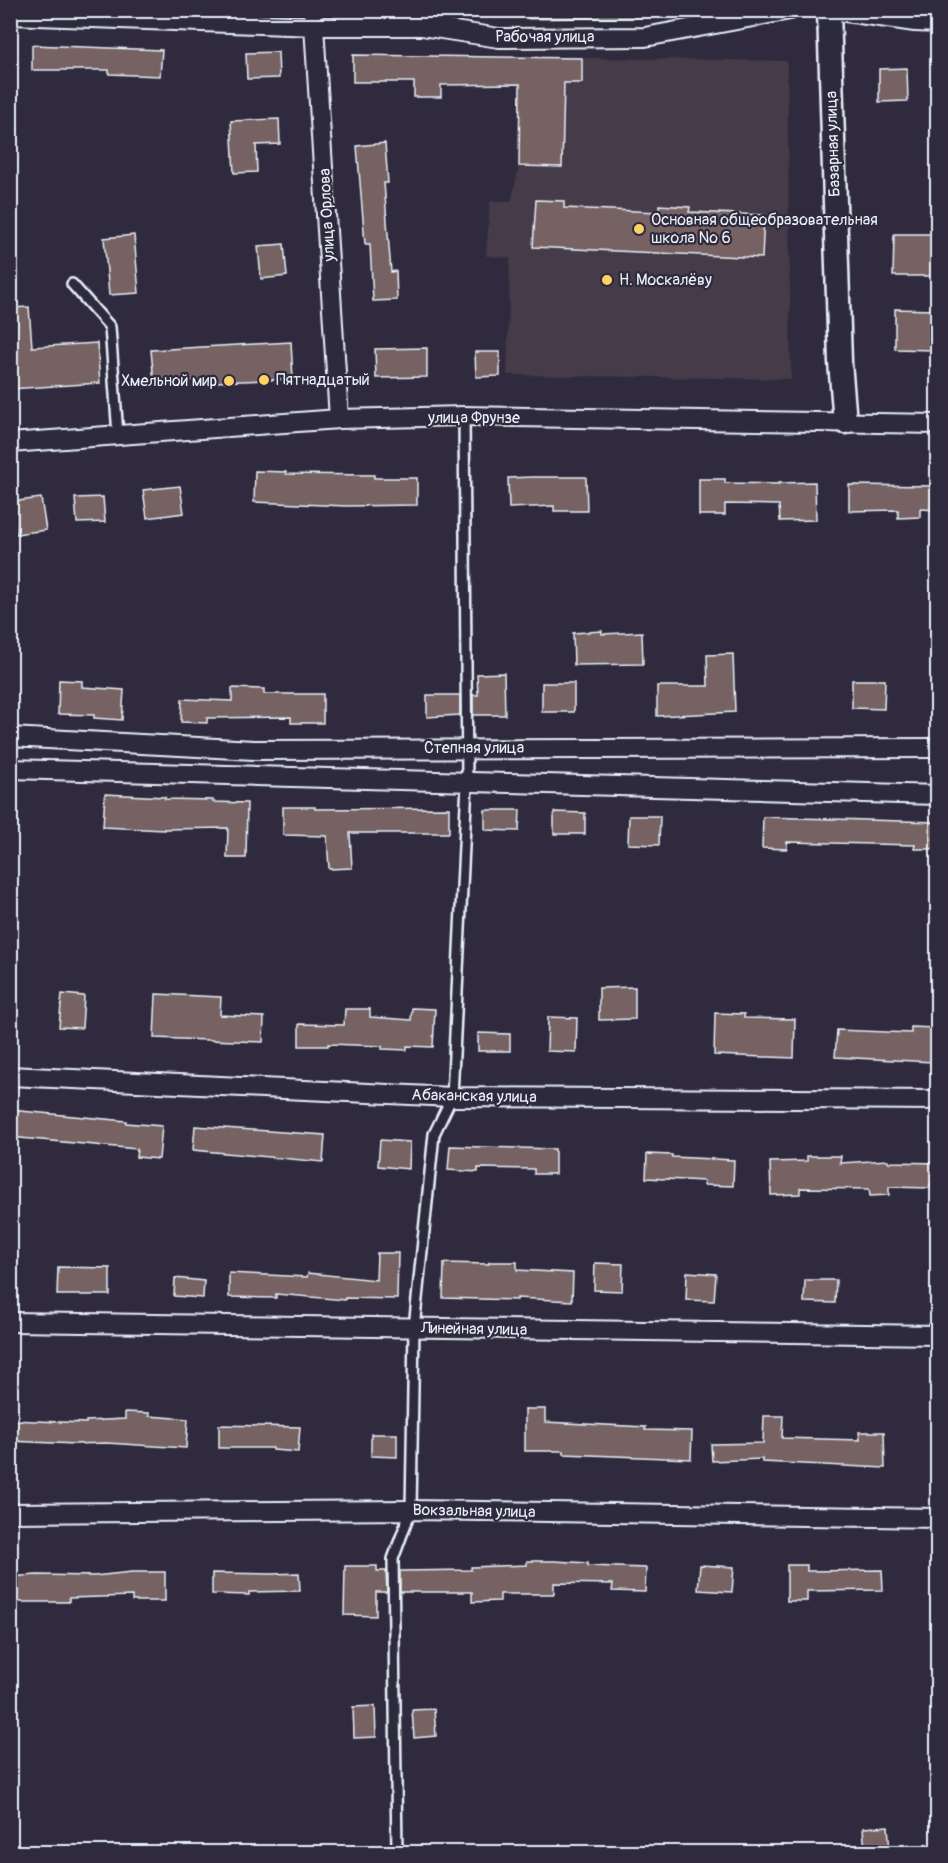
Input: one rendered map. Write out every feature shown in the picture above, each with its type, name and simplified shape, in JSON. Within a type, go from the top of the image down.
[{"type":"street","name":"Рабочая улица","points":[[10,15],[314,18],[422,26],[500,38],[645,37],[790,10]]},
{"type":"street","points":[[830,10],[938,23]]},
{"type":"street","name":"Базарная улица","points":[[830,10],[840,362],[845,422]]},
{"type":"street","name":"улица Орлова","points":[[314,18],[339,419]]},
{"type":"street","name":"улица Фрунзе","points":[[10,443],[339,419],[464,416],[938,424]]},
{"type":"street","name":"Степная улица","points":[[10,737],[254,750],[938,747]]},
{"type":"street","name":"Степная улица","points":[[10,769],[938,795]]},
{"type":"street","name":"Абаканская улица","points":[[10,1076],[452,1097],[938,1100]]},
{"type":"street","name":"Линейная улица","points":[[10,1322],[938,1335]]},
{"type":"street","name":"Вокзальная улица","points":[[10,1513],[411,1510],[938,1518]]},
{"type":"lane","points":[[72,284],[110,327],[118,435]]},
{"type":"lane","points":[[396,1852],[393,1559],[411,1510],[414,1328],[434,1134],[452,1097],[466,783],[464,416]]},
{"type":"shaded area","name":"Основная общеобразовательная школа № 6","points":[[520,57],[787,61],[791,379],[507,375],[510,258],[486,256],[490,201],[511,202],[519,166]]},
{"type":"green space","points":[[523,11],[651,11],[651,14],[645,17],[529,19]]},
{"type":"building","points":[[32,45],[162,50],[160,76],[109,74],[109,70],[32,70]]},
{"type":"building","points":[[278,52],[279,78],[247,79],[246,53]]},
{"type":"building","points":[[353,55],[582,58],[582,83],[564,83],[562,167],[519,166],[520,84],[441,85],[441,97],[414,97],[414,82],[353,82]]},
{"type":"building","points":[[907,68],[908,101],[879,102],[879,69]]},
{"type":"building","points":[[279,119],[280,144],[256,145],[257,172],[234,173],[231,121]]},
{"type":"building","points":[[385,143],[388,183],[384,183],[391,272],[396,271],[397,300],[373,301],[370,244],[365,244],[357,146]]},
{"type":"building","points":[[536,200],[564,201],[564,208],[659,212],[659,205],[690,207],[689,212],[764,215],[762,258],[533,247]]},
{"type":"building","points":[[894,234],[932,234],[931,276],[893,276]]},
{"type":"building","points":[[134,235],[139,293],[109,295],[104,238]]},
{"type":"building","points":[[284,244],[287,276],[261,279],[258,246]]},
{"type":"building","points":[[29,307],[32,347],[97,343],[100,383],[10,389],[10,308]]},
{"type":"building","points":[[895,309],[933,310],[933,350],[895,349]]},
{"type":"building","points":[[291,342],[293,379],[214,382],[213,379],[154,383],[151,350]]},
{"type":"building","points":[[427,348],[427,377],[376,378],[375,349]]},
{"type":"building","points":[[475,352],[500,352],[500,376],[476,377]]},
{"type":"building","points":[[255,471],[286,472],[286,474],[374,475],[374,478],[417,478],[417,505],[346,506],[254,502]]},
{"type":"building","points":[[586,477],[587,511],[554,511],[554,506],[509,508],[508,478]]},
{"type":"building","points":[[699,479],[725,479],[725,483],[815,482],[816,520],[780,521],[779,505],[725,504],[725,515],[699,515]]},
{"type":"building","points":[[849,485],[938,486],[938,510],[920,509],[920,517],[898,518],[898,510],[849,511]]},
{"type":"building","points":[[180,486],[184,513],[147,518],[143,490]]},
{"type":"building","points":[[103,497],[105,522],[77,523],[75,498]]},
{"type":"building","points":[[41,498],[46,530],[16,534],[11,502]]},
{"type":"building","points":[[602,631],[602,634],[642,632],[643,664],[574,665],[573,633]]},
{"type":"building","points":[[733,654],[735,712],[657,716],[657,686],[708,686],[707,655]]},
{"type":"building","points":[[504,673],[505,715],[473,715],[473,695],[478,695],[477,674]]},
{"type":"building","points":[[59,680],[82,681],[82,687],[124,690],[122,720],[94,718],[94,715],[58,714]]},
{"type":"building","points":[[852,680],[885,680],[884,709],[852,708]]},
{"type":"building","points":[[542,683],[574,683],[574,712],[542,712]]},
{"type":"building","points":[[232,688],[264,689],[264,694],[323,694],[323,723],[291,723],[291,717],[207,718],[207,723],[181,722],[182,699],[232,701]]},
{"type":"building","points":[[427,695],[460,695],[460,715],[427,717]]},
{"type":"building","points":[[105,794],[247,803],[246,858],[227,858],[228,828],[164,830],[103,827]]},
{"type":"building","points":[[283,807],[315,807],[315,809],[449,808],[449,833],[350,833],[352,868],[329,869],[327,836],[283,835]]},
{"type":"building","points":[[485,810],[520,810],[519,831],[485,830]]},
{"type":"building","points":[[554,812],[585,813],[585,834],[554,834]]},
{"type":"building","points":[[629,816],[660,816],[659,845],[628,844]]},
{"type":"building","points":[[763,817],[936,822],[935,849],[914,849],[915,845],[787,842],[787,849],[762,848]]},
{"type":"building","points":[[635,987],[635,1019],[599,1020],[599,988]]},
{"type":"building","points":[[62,994],[84,996],[82,1028],[59,1027]]},
{"type":"building","points":[[156,994],[221,997],[220,1015],[264,1017],[263,1042],[154,1038]]},
{"type":"building","points":[[412,1008],[435,1009],[433,1047],[407,1046],[407,1050],[382,1049],[382,1046],[328,1044],[328,1046],[299,1046],[299,1024],[344,1025],[345,1009],[370,1009],[370,1017],[411,1020]]},
{"type":"building","points":[[715,1013],[744,1014],[744,1018],[795,1019],[794,1058],[714,1055]]},
{"type":"building","points":[[548,1017],[577,1018],[576,1052],[547,1051]]},
{"type":"building","points":[[911,1027],[935,1028],[933,1062],[835,1057],[837,1030],[911,1033]]},
{"type":"building","points":[[478,1033],[510,1034],[510,1051],[478,1051]]},
{"type":"building","points":[[10,1110],[162,1126],[159,1159],[136,1157],[137,1149],[10,1137]]},
{"type":"building","points":[[195,1126],[325,1135],[323,1162],[193,1150]]},
{"type":"building","points":[[380,1140],[410,1142],[409,1169],[378,1166]]},
{"type":"building","points":[[450,1146],[555,1149],[555,1174],[534,1174],[534,1169],[478,1168],[478,1172],[448,1170]]},
{"type":"building","points":[[647,1154],[734,1160],[733,1186],[704,1185],[704,1181],[646,1178]]},
{"type":"building","points":[[807,1156],[841,1156],[840,1163],[888,1160],[888,1162],[938,1163],[938,1185],[930,1184],[930,1188],[889,1187],[889,1195],[870,1196],[869,1189],[800,1188],[800,1194],[771,1195],[770,1162],[807,1161]]},
{"type":"building","points":[[377,1253],[398,1253],[397,1299],[345,1298],[345,1300],[276,1294],[276,1298],[229,1297],[229,1273],[307,1277],[308,1273],[376,1280]]},
{"type":"building","points":[[489,1262],[517,1262],[517,1270],[573,1273],[572,1301],[443,1298],[444,1263],[489,1264]]},
{"type":"building","points":[[595,1263],[623,1264],[622,1291],[594,1290]]},
{"type":"building","points":[[58,1267],[110,1268],[110,1295],[57,1295]]},
{"type":"building","points":[[687,1272],[716,1274],[714,1301],[686,1300]]},
{"type":"building","points":[[175,1278],[204,1281],[203,1298],[174,1296]]},
{"type":"building","points":[[805,1280],[836,1280],[835,1303],[804,1302]]},
{"type":"building","points":[[525,1409],[545,1409],[545,1422],[646,1427],[645,1430],[692,1431],[691,1459],[564,1454],[564,1451],[525,1451]]},
{"type":"building","points":[[125,1412],[188,1419],[186,1448],[106,1443],[10,1441],[10,1420],[86,1423],[86,1421],[125,1419]]},
{"type":"building","points":[[764,1416],[783,1416],[782,1438],[860,1440],[859,1432],[884,1432],[885,1468],[762,1462],[762,1459],[712,1461],[711,1444],[763,1443]]},
{"type":"building","points":[[219,1425],[300,1427],[298,1452],[273,1450],[273,1448],[219,1448]]},
{"type":"building","points":[[371,1434],[397,1434],[397,1457],[371,1456]]},
{"type":"building","points":[[527,1561],[646,1568],[645,1592],[612,1591],[613,1584],[554,1583],[554,1594],[500,1594],[500,1601],[472,1602],[472,1592],[400,1592],[400,1571],[471,1570],[471,1567],[527,1565]]},
{"type":"building","points":[[700,1565],[734,1567],[732,1592],[698,1590]]},
{"type":"building","points":[[787,1565],[807,1565],[807,1571],[882,1570],[883,1590],[807,1591],[807,1601],[787,1601]]},
{"type":"building","points":[[345,1566],[377,1566],[377,1571],[386,1571],[387,1592],[376,1592],[376,1616],[344,1615]]},
{"type":"building","points":[[132,1572],[165,1572],[165,1601],[132,1601],[132,1596],[69,1598],[69,1602],[10,1602],[10,1577],[94,1576]]},
{"type":"building","points":[[212,1573],[299,1573],[300,1591],[249,1592],[249,1595],[212,1594]]},
{"type":"building","points":[[375,1706],[376,1737],[354,1738],[353,1707]]},
{"type":"building","points":[[434,1709],[436,1736],[414,1738],[412,1710]]},
{"type":"building","points":[[888,1826],[890,1852],[865,1852],[863,1828]]},
{"type":"place","name":"Основная общеобразовательная школа № 6","points":[[639,229]]},
{"type":"place","name":"Н. Москалёву","points":[[607,280]]},
{"type":"place","name":"Пятнадцатый","points":[[264,380]]},
{"type":"place","name":"Хмельной мир","points":[[229,381]]}]
